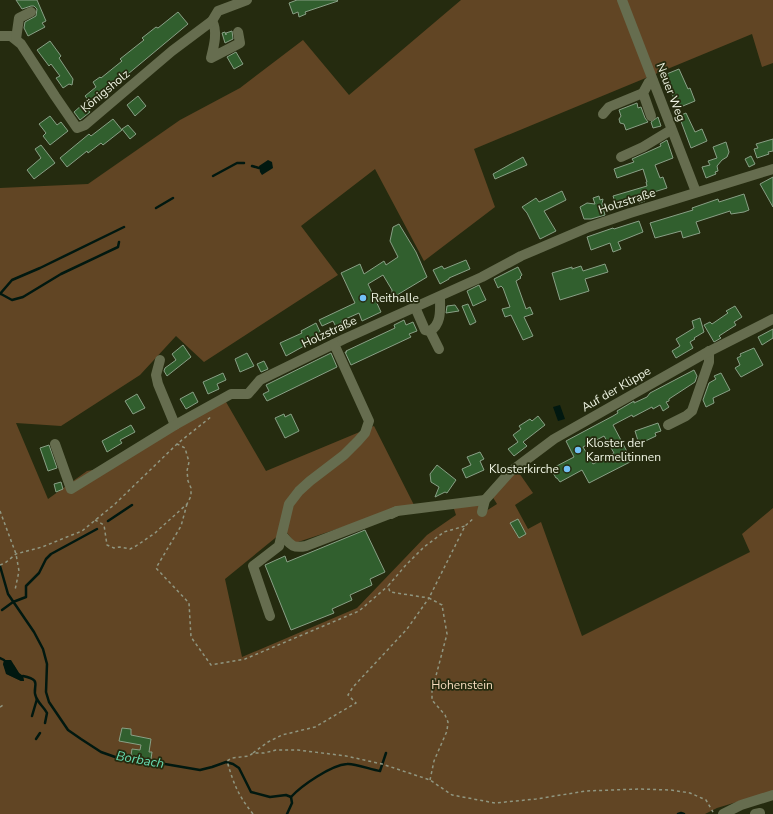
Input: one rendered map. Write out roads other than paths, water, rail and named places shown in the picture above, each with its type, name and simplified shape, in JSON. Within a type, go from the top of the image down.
[{"type":"street","points":[[216,0],[218,11],[247,0]]},
{"type":"street","name":"Neuer Weg","points":[[622,0],[696,192]]},
{"type":"street","name":"Königsholz","points":[[16,39],[21,44],[78,128],[85,125],[172,51],[212,20],[218,11]]},
{"type":"street","points":[[0,36],[8,36],[16,39],[19,18],[31,12]]},
{"type":"street","points":[[212,20],[215,27],[214,47],[211,58],[240,43],[238,32]]},
{"type":"street","points":[[603,114],[609,107],[643,93],[652,81]]},
{"type":"street","points":[[643,93],[651,116]]},
{"type":"street","points":[[621,157],[643,147],[671,130]]},
{"type":"street","name":"Holzstraße","points":[[55,444],[71,488],[175,425],[231,394],[248,394],[260,380],[334,344],[440,297],[521,256],[630,213],[773,169]]},
{"type":"street","points":[[430,331],[436,326],[439,317],[440,297]]},
{"type":"street","points":[[415,307],[426,330],[430,331],[439,349]]},
{"type":"street","name":"Auf der Klippe","points":[[485,500],[510,472],[554,439],[709,351],[773,319]]},
{"type":"street","points":[[270,616],[253,566],[279,546],[289,504],[299,491],[310,480],[344,454],[358,441],[365,433],[368,421],[334,344]]},
{"type":"street","points":[[668,425],[686,416],[692,411],[709,362],[709,351]]},
{"type":"street","points":[[160,360],[156,375],[158,384],[175,425]]},
{"type":"street","points":[[282,535],[291,545],[298,547],[306,546],[397,511],[485,500],[482,512]]},
{"type":"street","points":[[372,524],[397,511]]},
{"type":"street","points":[[723,814],[741,805],[773,795]]},
{"type":"waterway","points":[[213,176],[237,163],[244,163]]},
{"type":"waterway","points":[[252,166],[259,168]]},
{"type":"waterway","points":[[156,208],[173,198]]},
{"type":"waterway","points":[[0,294],[12,280],[124,227]]},
{"type":"waterway","points":[[1,294],[12,300],[23,297],[61,274],[118,247],[119,242]]},
{"type":"waterway","points":[[108,521],[132,505]]},
{"type":"waterway","points":[[2,610],[13,602],[26,597],[26,586],[39,573],[46,559],[51,554],[97,529]]},
{"type":"waterway","name":"Borbach","points":[[0,566],[8,594],[34,632],[43,649],[47,664],[46,692],[49,702],[68,730],[101,752],[118,758],[200,770],[226,762],[233,764],[239,768],[251,792],[270,797],[286,795],[291,797],[292,803],[287,814]]},
{"type":"waterway","points":[[0,658],[4,660]]},
{"type":"waterway","points":[[23,676],[33,680],[36,684],[36,697],[47,713],[45,723]]},
{"type":"waterway","points":[[32,716],[37,699]]},
{"type":"waterway","points":[[36,739],[40,733]]},
{"type":"waterway","points":[[291,797],[302,787],[317,777],[340,765],[354,765],[380,771],[386,753]]},
{"type":"waterway","name":"Borbach","points":[[678,814],[684,814]]},
{"type":"place","name":"Reithalle","points":[[363,298]]},
{"type":"place","name":"Kloster der Karmelitinnen","points":[[578,450]]},
{"type":"place","name":"Klosterkirche","points":[[567,469]]},
{"type":"park label","name":"Hohenstein","points":[[462,685]]}]
